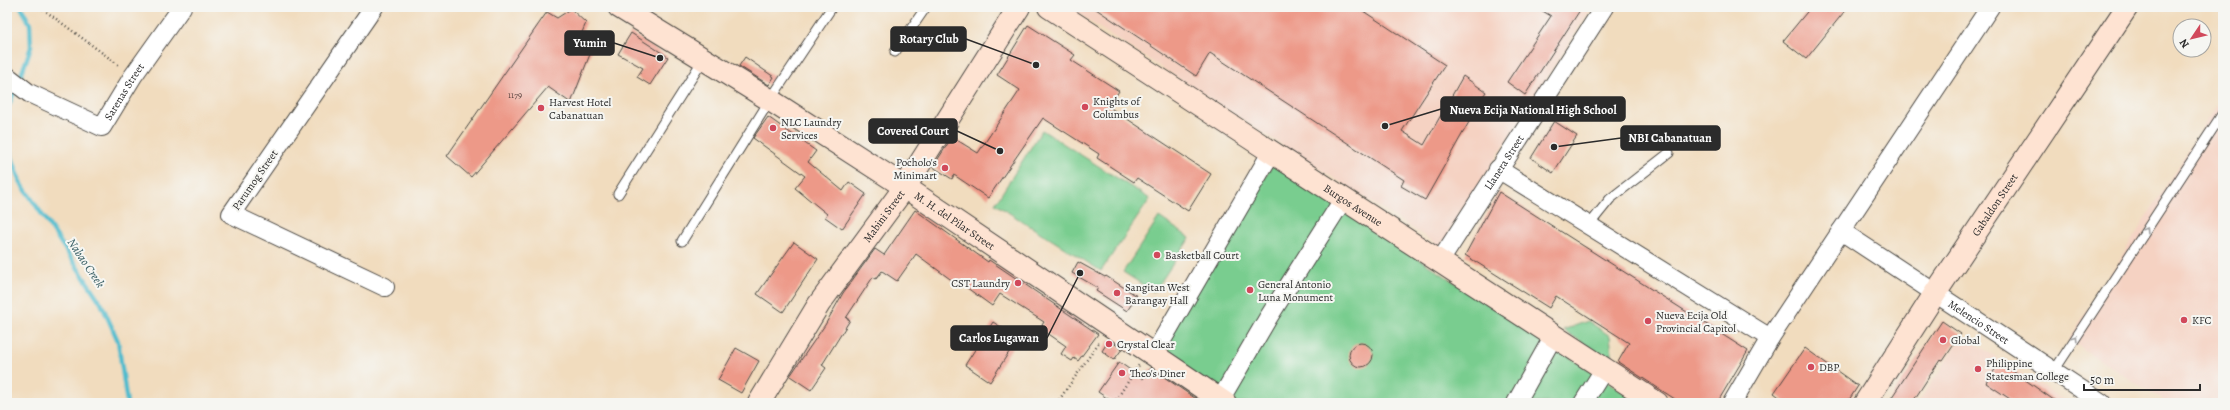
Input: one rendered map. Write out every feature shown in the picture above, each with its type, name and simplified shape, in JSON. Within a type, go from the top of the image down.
[{"type":"main road","name":"M. H. del Pilar Street","points":[[619,7],[702,60],[770,100],[905,187],[1039,276],[1222,402]]},
{"type":"main road","name":"Mabini Street","points":[[759,403],[819,304],[905,187],[1019,7]]},
{"type":"main road","name":"Burgos Avenue","points":[[1049,7],[1657,403]]},
{"type":"main road","name":"Gabaldon Street","points":[[1865,403],[1936,292],[2127,7]]},
{"type":"street","name":"Sarenas Street","points":[[8,78],[29,93],[102,127],[133,76],[182,7]]},
{"type":"street","name":"Parumog Street","points":[[374,7],[232,214],[385,287]]},
{"type":"street","name":"Llanera Street","points":[[1442,258],[1498,169],[1604,7]]},
{"type":"street","points":[[1732,403],[1770,338],[1990,7]]},
{"type":"street","points":[[1151,353],[1272,151]]},
{"type":"street","points":[[1498,169],[1770,338]]},
{"type":"street","points":[[1222,402],[1268,318],[1344,198]]},
{"type":"street","name":"Melencio Street","points":[[1841,231],[1936,292],[2102,403]]},
{"type":"street","points":[[1516,403],[1554,335]]},
{"type":"street","points":[[1583,403],[1605,368]]},
{"type":"lane","points":[[682,241],[770,100],[832,7]]},
{"type":"lane","points":[[895,52],[926,7]]},
{"type":"lane","points":[[618,194],[702,60]]},
{"type":"lane","points":[[2054,371],[2223,113]]},
{"type":"lane","points":[[1589,226],[1610,199],[1668,153]]},
{"type":"path","points":[[40,7],[133,76]]},
{"type":"path","points":[[1057,403],[1110,326]]},
{"type":"path","points":[[1114,403],[1151,353]]},
{"type":"shaded area","points":[[1067,7],[1592,7],[1440,246]]},
{"type":"shaded area","points":[[2223,95],[2223,403],[2167,403],[2069,340]]},
{"type":"shaded area","points":[[7,155],[10,160],[7,210]]},
{"type":"shaded area","name":"Philippine Statesman College","points":[[1963,336],[2068,403],[1918,403]]},
{"type":"green space","points":[[1042,130],[1150,199],[1101,271],[995,204]]},
{"type":"green space","points":[[1273,164],[1640,403],[1237,403],[1158,352]]},
{"type":"green space","name":"Basketball Court","points":[[1159,217],[1190,238],[1154,292],[1123,272]]},
{"type":"green space","points":[[1588,321],[1610,336],[1613,362],[1563,330]]},
{"type":"building","points":[[1093,7],[1357,7],[1445,65],[1402,131],[1424,145],[1463,76],[1486,92],[1466,120],[1469,122],[1425,200],[1401,186],[1404,180],[1210,53],[1196,76]]},
{"type":"building","points":[[1536,7],[1582,7],[1525,95],[1507,82],[1551,16]]},
{"type":"building","points":[[1811,7],[1848,7],[1806,59],[1783,41]]},
{"type":"building","points":[[571,9],[586,23],[580,37],[594,44],[571,103],[548,87],[471,177],[447,156],[547,12],[557,18]]},
{"type":"building","points":[[1028,25],[1075,55],[1071,60],[1119,91],[1109,107],[1211,174],[1188,211],[1137,178],[1134,182],[1097,158],[1099,154],[1043,118],[988,198],[954,175],[952,179],[933,167],[952,137],[978,153],[1020,90],[997,75]]},
{"type":"building","points":[[631,33],[668,57],[650,85],[637,77],[643,68],[618,54]]},
{"type":"building","points":[[745,57],[774,77],[769,85],[739,66]]},
{"type":"building","points":[[768,117],[816,151],[808,162],[843,191],[849,182],[866,194],[842,229],[825,217],[827,214],[795,188],[805,176],[753,138]]},
{"type":"building","points":[[1554,121],[1577,136],[1553,173],[1531,158]]},
{"type":"building","name":"Nueva Ecija Old Provincial Capitol","points":[[1499,192],[1748,351],[1717,403],[1681,403],[1618,362],[1629,343],[1556,296],[1549,308],[1465,255]]},
{"type":"building","points":[[915,210],[988,262],[989,260],[1098,334],[1078,361],[1074,358],[1072,361],[1061,354],[1066,346],[1040,328],[1044,322],[1000,294],[992,306],[963,285],[961,287],[916,254],[897,281],[882,271],[876,279],[873,277],[846,318],[850,320],[822,365],[826,368],[811,390],[790,376],[825,325],[843,293],[875,249],[884,255]]},
{"type":"building","points":[[794,242],[818,259],[783,312],[757,294]]},
{"type":"building","name":"Sangitan West Barangay Hall","points":[[1078,262],[1105,277],[1106,276],[1137,296],[1127,311],[1096,291],[1098,288],[1072,273]]},
{"type":"building","points":[[1942,321],[1961,334],[1943,361],[1940,360],[1912,403],[1888,403]]},
{"type":"building","points":[[993,322],[1018,338],[990,382],[965,365]]},
{"type":"building","points":[[1109,340],[1122,349],[1114,360],[1102,351]]},
{"type":"building","points":[[1361,343],[1370,346],[1373,355],[1370,364],[1361,367],[1352,364],[1349,355],[1352,346]]},
{"type":"building","points":[[736,348],[759,361],[741,393],[718,380]]},
{"type":"building","name":"DBP","points":[[1805,348],[1858,386],[1847,403],[1787,403],[1774,393]]},
{"type":"building","points":[[1119,362],[1143,379],[1151,368],[1202,403],[1114,403],[1098,392]]},
{"type":"building","points":[[2000,362],[2058,403],[2016,403],[1986,383]]},
{"type":"waterway","name":"Nabao Creek","points":[[19,81],[31,47],[30,24],[21,7]]},
{"type":"waterway","name":"Nabao Creek","points":[[7,110],[16,88]]},
{"type":"waterway","name":"Nabao Creek","points":[[7,143],[21,183],[101,303],[118,341],[127,403]]},
{"type":"place","name":"Yumin","points":[[660,58]]},
{"type":"place","name":"Rotary Club","points":[[1036,65]]},
{"type":"place","name":"Knights of Columbus","points":[[1085,107]]},
{"type":"place","name":"Harvest Hotel Cabanatuan","points":[[541,108]]},
{"type":"place","name":"Nueva Ecija National High School","points":[[1385,126]]},
{"type":"place","name":"NLC Laundry Services","points":[[773,128]]},
{"type":"place","name":"NBI Cabanatuan","points":[[1554,147]]},
{"type":"place","name":"Covered Court","points":[[1000,151]]},
{"type":"place","name":"Pocholo's Minimart","points":[[945,168]]},
{"type":"place","name":"Basketball Court","points":[[1157,255]]},
{"type":"place","name":"Carlos Lugawan","points":[[1080,273]]},
{"type":"place","name":"CST Laundry","points":[[1018,283]]},
{"type":"place","name":"General Antonio Luna Monument","points":[[1250,290]]},
{"type":"place","name":"Sangitan West Barangay Hall","points":[[1117,293]]},
{"type":"place","name":"KFC","points":[[2184,320]]},
{"type":"place","name":"Nueva Ecija Old Provincial Capitol","points":[[1648,321]]},
{"type":"place","name":"Global","points":[[1943,340]]},
{"type":"place","name":"Crystal Clear","points":[[1109,344]]},
{"type":"place","name":"DBP","points":[[1811,367]]},
{"type":"place","name":"Philippine Statesman College","points":[[1978,369]]},
{"type":"place","name":"Theo's Diner","points":[[1122,373]]}]
